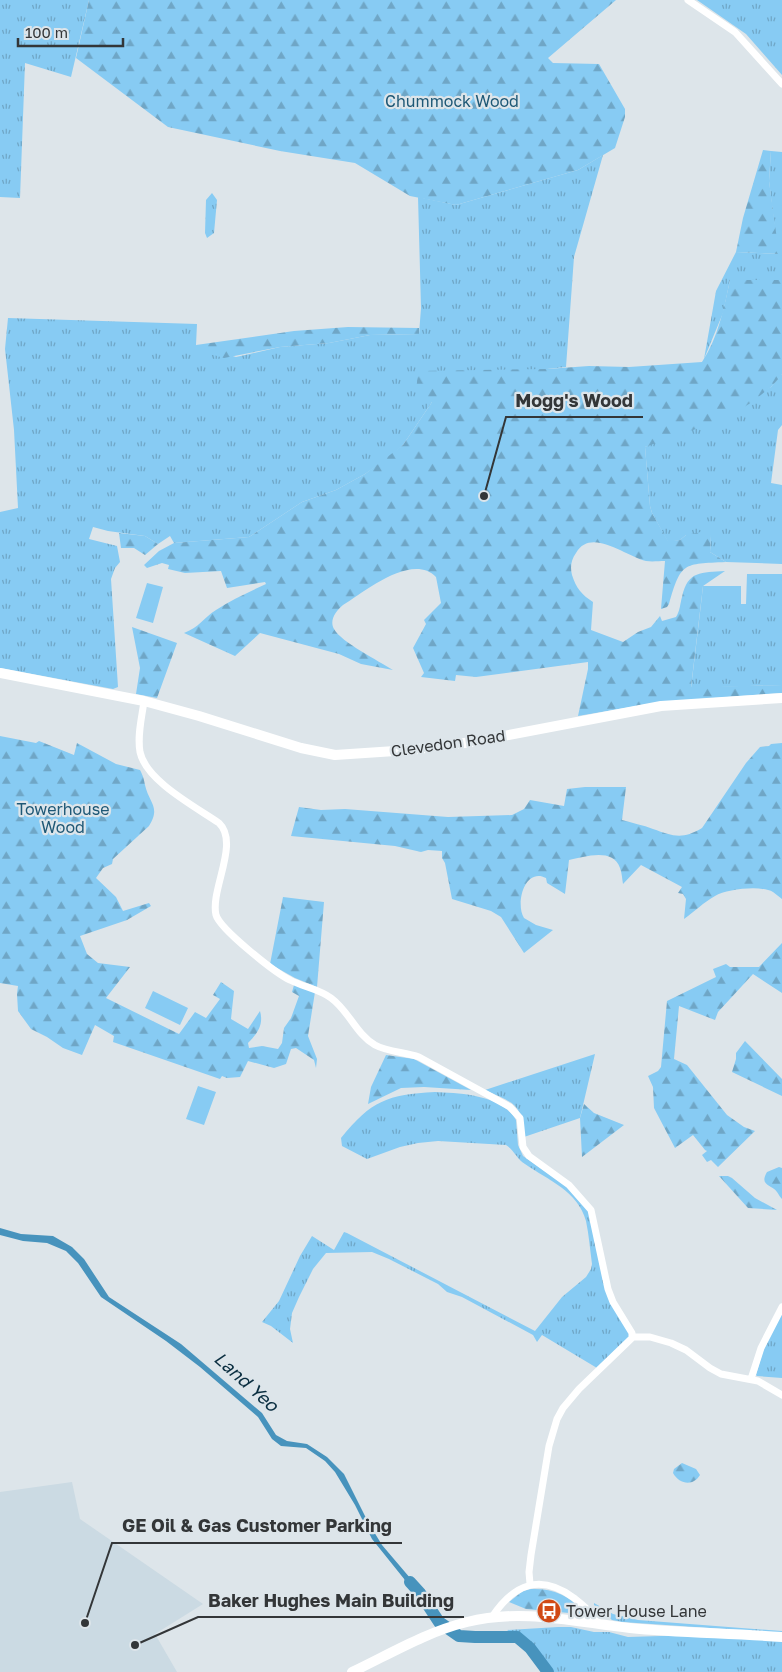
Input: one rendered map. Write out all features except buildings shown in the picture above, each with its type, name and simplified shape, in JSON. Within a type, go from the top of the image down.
[{"type":"main road","name":"Clevedon Road","points":[[0,673],[144,701],[319,753],[347,755],[410,750],[472,742],[661,706],[782,698]]},
{"type":"main road","points":[[352,1672],[441,1630],[466,1622],[492,1617],[532,1616],[630,1628],[782,1637]]},
{"type":"street","points":[[688,0],[721,21],[734,32],[782,84]]},
{"type":"street","points":[[144,701],[140,744],[142,759],[146,766],[165,785],[219,823],[224,829],[226,843],[225,862],[216,917],[272,970],[330,997],[372,1044],[387,1050],[419,1057],[471,1084],[515,1111],[521,1122],[523,1147],[529,1156],[569,1185],[591,1210],[594,1216],[608,1289],[613,1302],[633,1337]]},
{"type":"street","points":[[751,1380],[761,1348],[782,1307]]},
{"type":"street","points":[[633,1337],[650,1337],[671,1343],[686,1350],[721,1374],[762,1383],[782,1395]]},
{"type":"street","points":[[530,1584],[530,1554],[549,1446],[555,1424],[563,1408],[579,1389],[628,1344],[633,1337]]},
{"type":"street","points":[[492,1617],[506,1599],[521,1588],[530,1584],[546,1584],[563,1590],[592,1613],[598,1624]]},
{"type":"shaded area","points":[[0,1228],[21,1234],[53,1236],[72,1247],[84,1259],[109,1297],[181,1344],[262,1413],[276,1435],[287,1441],[307,1444],[327,1457],[344,1474],[382,1545],[422,1592],[417,1595],[372,1539],[355,1505],[335,1472],[325,1461],[306,1448],[281,1446],[272,1439],[258,1417],[200,1367],[166,1341],[101,1297],[78,1263],[66,1251],[47,1243],[23,1241],[0,1235]]},
{"type":"shaded area","points":[[72,1482],[80,1519],[203,1604],[155,1634],[177,1672],[0,1672],[0,1492]]},
{"type":"green space","points":[[0,0],[89,0],[71,77],[25,63],[20,198],[0,197]]},
{"type":"green space","name":"Chummock Wood","points":[[89,0],[616,0],[548,58],[553,63],[599,64],[625,109],[625,117],[615,148],[578,170],[456,205],[410,196],[355,163],[280,151],[168,127],[76,58]]},
{"type":"green space","points":[[697,0],[782,0],[782,75],[746,34]]},
{"type":"green space","points":[[763,150],[771,151],[769,181],[779,254],[736,252],[743,218]]},
{"type":"green space","points":[[771,151],[782,152],[782,280],[730,280],[723,313],[704,359],[716,291],[736,252],[778,254],[769,181]]},
{"type":"green space","points":[[603,155],[574,257],[566,367],[547,369],[432,402],[403,445],[392,455],[365,474],[336,490],[302,502],[249,537],[174,543],[170,536],[158,544],[145,536],[93,527],[89,539],[117,546],[120,562],[115,568],[111,579],[118,687],[113,689],[0,668],[0,512],[18,508],[14,430],[5,349],[8,318],[197,324],[196,345],[236,357],[280,347],[329,343],[370,335],[419,334],[421,308],[418,197],[456,205],[578,170]]},
{"type":"green space","points":[[212,193],[217,200],[214,233],[207,238],[205,233],[206,200]]},
{"type":"green space","points":[[730,280],[782,280],[781,376],[771,387],[735,413],[721,420],[645,447],[650,506],[668,541],[680,540],[686,535],[706,531],[711,536],[710,552],[726,562],[692,565],[686,568],[677,580],[669,604],[661,609],[665,561],[646,561],[609,545],[590,543],[582,546],[574,556],[571,572],[575,584],[580,591],[593,602],[591,630],[623,642],[638,632],[651,627],[660,616],[662,621],[676,617],[685,588],[692,577],[702,573],[725,571],[703,586],[691,687],[782,685],[782,693],[660,702],[578,716],[588,662],[476,677],[456,675],[455,681],[421,677],[424,673],[413,648],[426,624],[424,620],[441,603],[436,577],[426,570],[414,569],[402,571],[375,584],[343,605],[336,613],[332,622],[334,629],[344,640],[393,670],[361,664],[339,654],[260,633],[235,656],[184,633],[194,628],[222,606],[266,584],[265,582],[227,588],[221,571],[185,573],[168,569],[169,565],[162,563],[147,568],[144,565],[159,551],[174,543],[249,537],[302,502],[336,490],[365,474],[403,445],[432,402],[416,393],[418,371],[547,369],[589,366],[629,367],[702,362],[716,333]]},
{"type":"green space","points":[[348,327],[419,328],[419,334],[370,335],[329,343],[280,347],[224,358],[200,351],[196,345],[294,331]]},
{"type":"green space","points":[[782,374],[782,425],[778,430],[771,483],[782,485],[782,564],[726,562],[710,552],[711,536],[686,535],[680,540],[668,542],[650,506],[645,447],[771,387]]},
{"type":"green space","points":[[119,533],[145,536],[158,544],[145,555],[134,548],[121,548]]},
{"type":"green space","points":[[747,574],[782,574],[782,685],[691,688],[701,604],[746,604]]},
{"type":"green space","points":[[147,583],[163,587],[153,623],[136,618]]},
{"type":"green space","points":[[703,586],[741,586],[741,604],[701,604]]},
{"type":"green space","points":[[132,627],[177,643],[157,698],[136,694],[140,668]]},
{"type":"green space","name":"Towerhouse Wood","points":[[0,736],[36,743],[39,741],[74,755],[77,743],[116,764],[140,770],[143,776],[154,809],[152,820],[149,826],[113,859],[112,864],[103,868],[96,878],[116,897],[123,911],[149,903],[151,906],[127,920],[80,936],[87,954],[98,963],[130,967],[106,998],[179,1034],[195,1012],[206,1018],[220,999],[213,995],[221,982],[234,991],[231,1019],[248,1029],[260,1011],[260,1025],[257,1033],[248,1043],[249,1048],[262,1046],[278,1049],[282,1043],[284,1028],[291,1018],[299,996],[292,992],[294,985],[315,992],[308,1036],[317,1059],[316,1068],[314,1060],[296,1048],[291,1049],[286,1064],[274,1068],[248,1061],[240,1077],[227,1078],[222,1076],[220,1079],[113,1042],[114,1036],[95,1025],[82,1055],[63,1048],[31,1029],[18,1011],[18,986],[0,983]]},
{"type":"green space","points":[[782,743],[782,899],[768,890],[744,889],[727,891],[711,898],[684,919],[686,899],[683,894],[678,893],[682,887],[641,865],[623,884],[620,868],[611,857],[597,855],[582,857],[569,860],[565,894],[547,883],[546,878],[539,876],[527,882],[521,896],[524,918],[536,925],[553,930],[524,953],[501,917],[491,911],[452,899],[442,851],[428,850],[421,852],[395,846],[291,836],[299,807],[321,810],[345,809],[448,817],[512,815],[524,809],[530,800],[564,806],[567,789],[585,787],[626,787],[622,820],[678,836],[689,834],[702,828],[746,763],[760,747]]},
{"type":"green space","points":[[283,897],[324,902],[317,987],[295,978],[270,964]]},
{"type":"green space","points":[[782,943],[782,993],[753,974],[718,1012],[715,1020],[679,1006],[674,1059],[687,1065],[727,1115],[744,1127],[755,1131],[718,1167],[711,1160],[707,1162],[702,1155],[707,1151],[693,1135],[675,1148],[654,1108],[653,1087],[648,1076],[658,1071],[661,1067],[667,1001],[716,977],[713,969],[726,964],[730,967],[759,967]]},
{"type":"green space","points":[[153,991],[188,1008],[180,1025],[145,1008]]},
{"type":"green space","points":[[745,1041],[782,1079],[782,1096],[732,1072],[736,1053]]},
{"type":"green space","points":[[595,1054],[580,1118],[524,1137],[521,1117],[515,1106],[485,1090]]},
{"type":"green space","points":[[386,1055],[414,1059],[471,1090],[424,1087],[401,1088],[368,1104],[371,1087]]},
{"type":"green space","points":[[198,1086],[216,1092],[204,1125],[186,1119]]},
{"type":"green space","points":[[435,1092],[480,1097],[501,1105],[516,1120],[518,1145],[523,1156],[568,1187],[589,1211],[601,1270],[631,1336],[597,1368],[542,1335],[537,1342],[533,1335],[462,1297],[447,1292],[438,1284],[372,1252],[326,1253],[313,1269],[292,1313],[290,1329],[293,1343],[271,1326],[262,1322],[279,1301],[300,1256],[312,1236],[334,1250],[344,1232],[347,1233],[535,1331],[562,1297],[586,1277],[592,1264],[587,1226],[582,1211],[561,1187],[522,1162],[506,1145],[438,1141],[418,1143],[400,1147],[367,1159],[342,1146],[341,1138],[352,1125],[362,1115],[382,1102],[404,1095]]},
{"type":"green space","points":[[584,1104],[594,1113],[624,1125],[582,1157],[580,1118]]},
{"type":"green space","points":[[779,1167],[782,1168],[782,1199],[775,1189],[764,1180],[767,1172]]},
{"type":"green space","points":[[719,1176],[732,1178],[755,1198],[777,1210],[748,1208]]},
{"type":"green space","points":[[782,1312],[782,1378],[757,1376],[763,1351]]},
{"type":"green space","points":[[682,1463],[696,1469],[700,1475],[697,1479],[686,1483],[676,1477],[673,1473],[674,1469]]},
{"type":"green space","points":[[531,1589],[553,1591],[560,1594],[572,1601],[583,1612],[580,1614],[526,1609],[509,1602],[523,1591]]},
{"type":"green space","points":[[594,1603],[613,1614],[638,1620],[782,1631],[782,1633],[622,1622],[612,1620]]},
{"type":"green space","points":[[558,1627],[609,1632],[628,1637],[692,1635],[782,1641],[782,1672],[548,1672],[529,1649],[507,1630]]},
{"type":"waterway","name":"Land Yeo","points":[[410,1582],[420,1593],[439,1622],[459,1636],[517,1637],[530,1648],[548,1672]]},
{"type":"place","name":"Mogg's Wood","points":[[484,496]]},
{"type":"place","name":"Tower House Lane","points":[[549,1611]]},
{"type":"place","name":"GE Oil & Gas Customer Parking","points":[[85,1623]]},
{"type":"place","name":"Baker Hughes Main Building","points":[[135,1645]]}]
